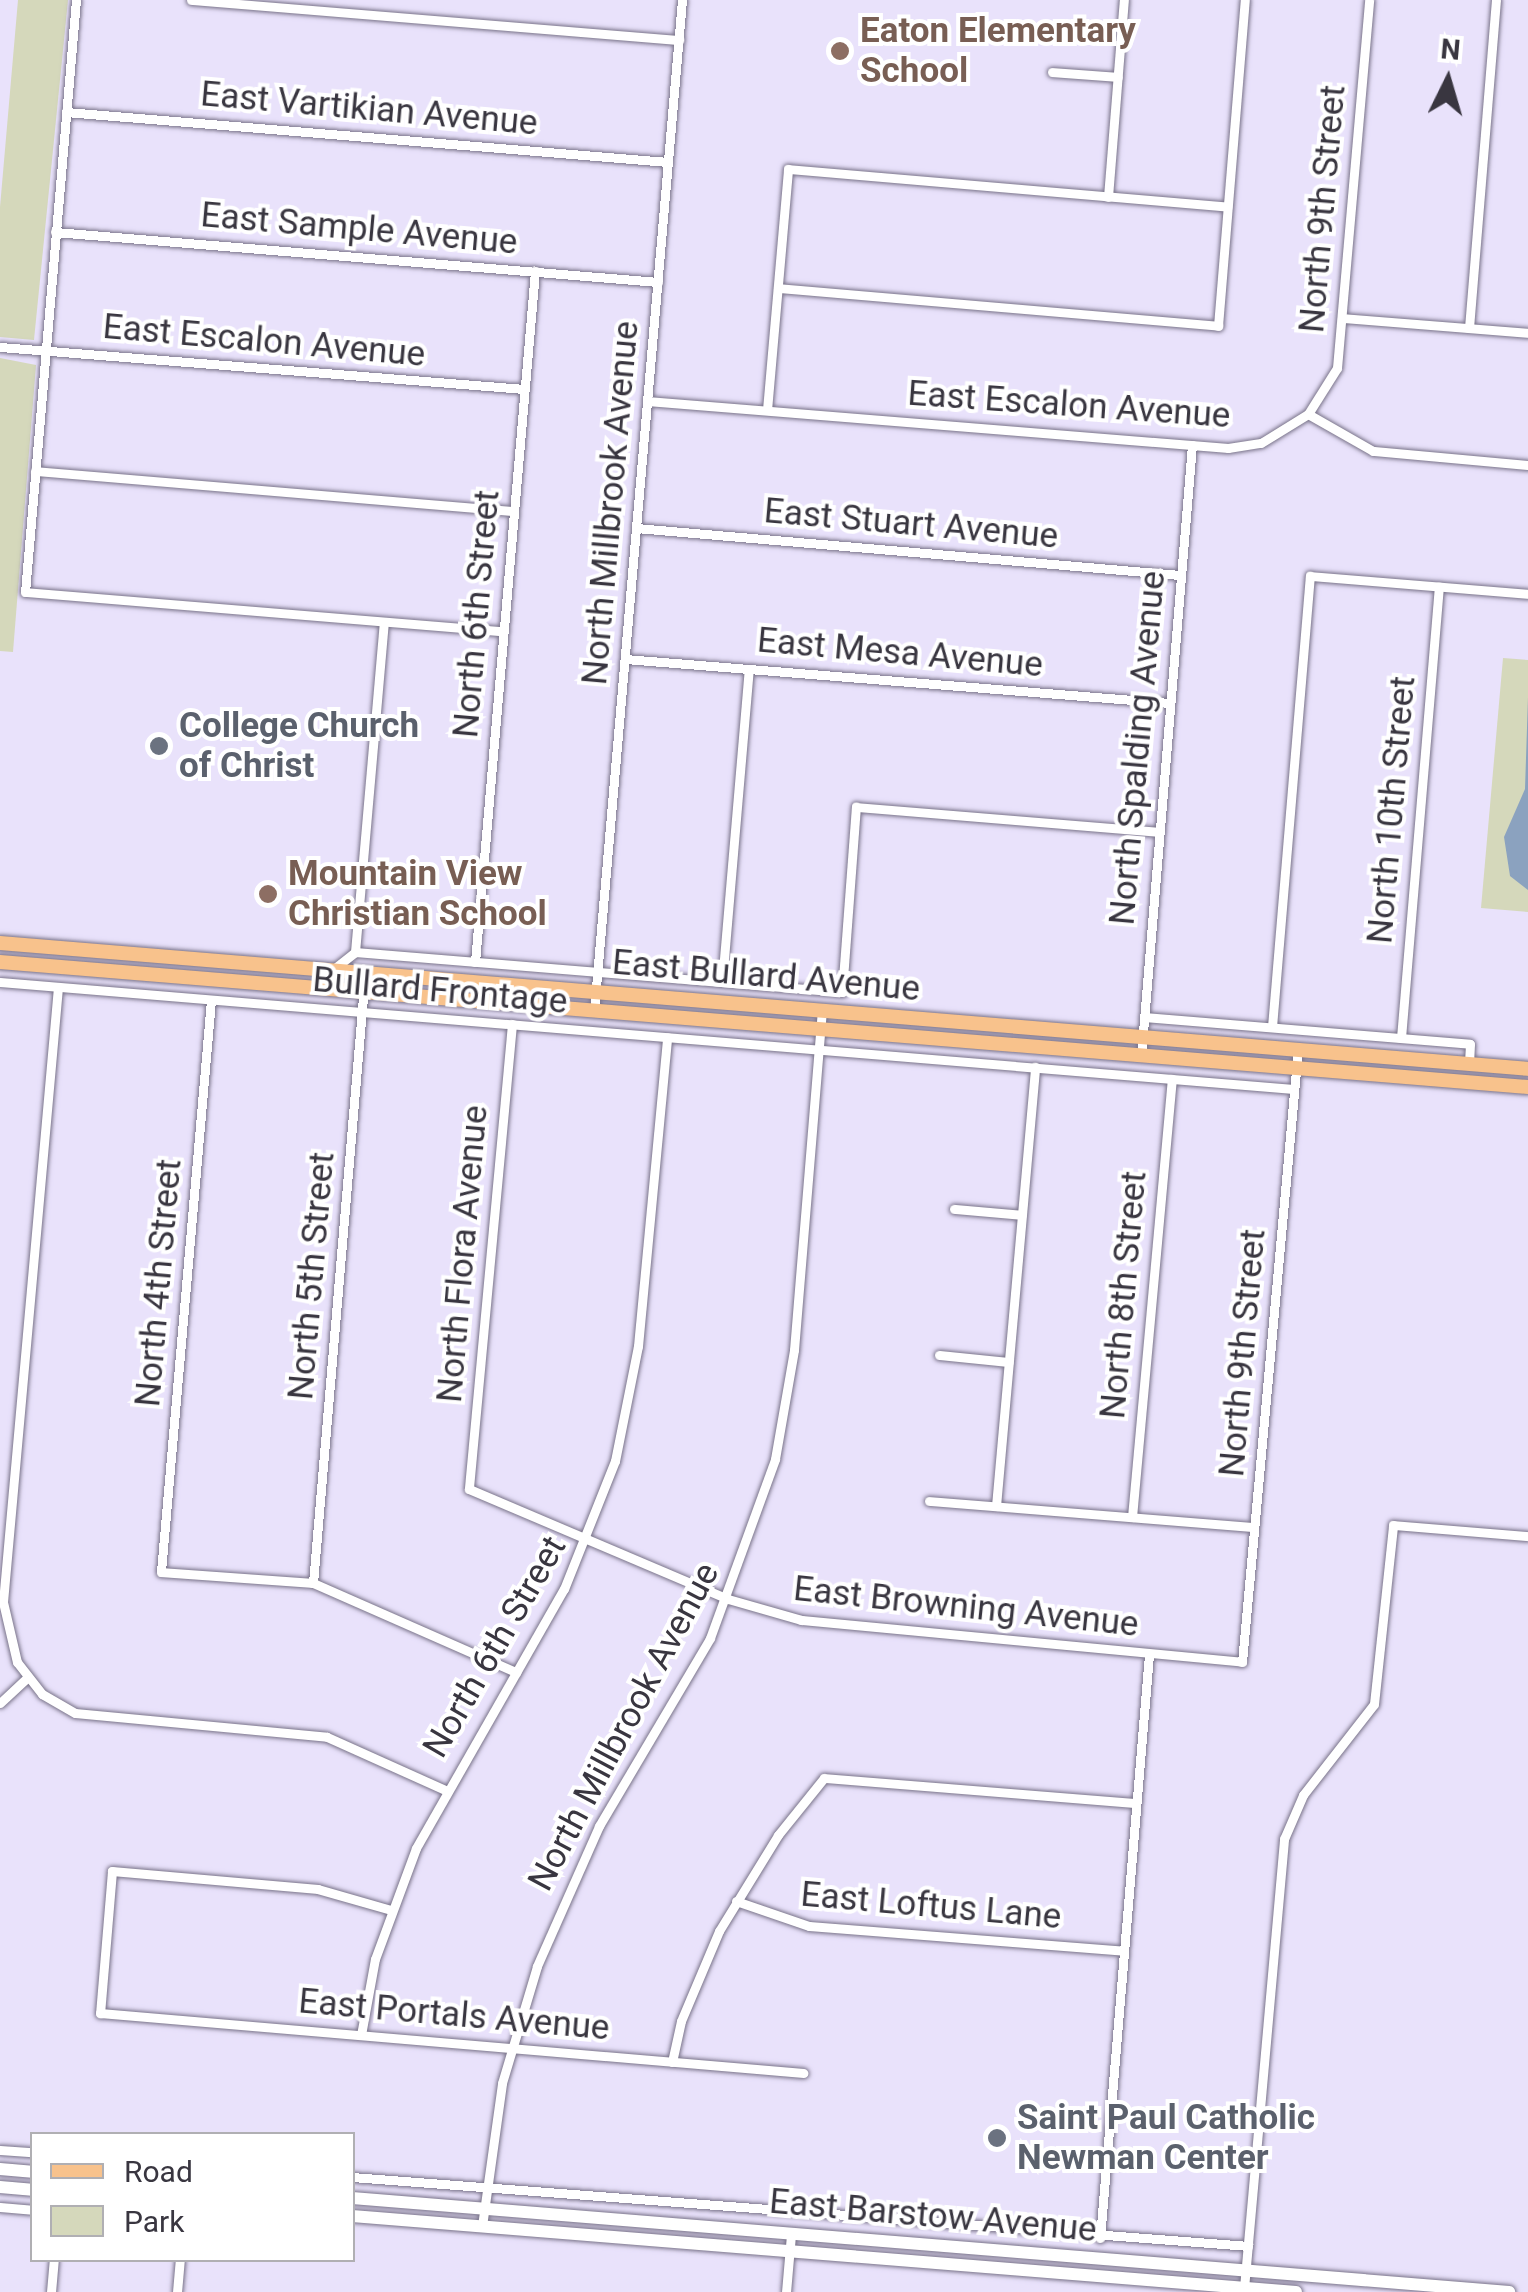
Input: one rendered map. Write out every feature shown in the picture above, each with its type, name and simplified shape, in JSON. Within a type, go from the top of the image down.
[{"type":"main road","name":"East Bullard Avenue","points":[[0,943],[1528,1068]]},
{"type":"main road","points":[[18,963],[114,962],[125,953]]},
{"type":"main road","name":"East Bullard Avenue","points":[[0,962],[1528,1087]]},
{"type":"main road","points":[[0,2169],[30,2172]]},
{"type":"main road","points":[[0,2187],[30,2190]]},
{"type":"main road","name":"East Barstow Avenue","points":[[355,2198],[1509,2292]]},
{"type":"main road","name":"East Barstow Avenue","points":[[355,2216],[1296,2292]]},
{"type":"street","points":[[76,0],[25,592],[503,631]]},
{"type":"street","points":[[191,0],[679,40]]},
{"type":"street","name":"North Millbrook Avenue","points":[[594,1010],[682,0]]},
{"type":"street","points":[[1108,196],[1124,0]]},
{"type":"street","points":[[778,288],[1218,326],[1245,0]]},
{"type":"street","name":"North 9th Street","points":[[1308,414],[1336,368],[1369,0]]},
{"type":"street","points":[[1470,328],[1496,0]]},
{"type":"street","points":[[1052,72],[1118,77]]},
{"type":"street","name":"East Vartikian Avenue","points":[[66,112],[668,162]]},
{"type":"street","points":[[768,410],[788,170],[1228,207]]},
{"type":"street","name":"East Sample Avenue","points":[[55,232],[658,282]]},
{"type":"street","name":"North 6th Street","points":[[475,962],[535,270]]},
{"type":"street","points":[[1342,318],[1528,333]]},
{"type":"street","name":"East Escalon Avenue","points":[[0,347],[524,389]]},
{"type":"street","name":"East Escalon Avenue","points":[[647,401],[1192,445],[1261,443],[1308,414]]},
{"type":"street","points":[[1308,414],[1374,451],[1528,464]]},
{"type":"street","name":"North Spalding Avenue","points":[[1141,1056],[1192,445]]},
{"type":"street","points":[[35,471],[513,511]]},
{"type":"street","name":"East Stuart Avenue","points":[[636,528],[1180,575]]},
{"type":"street","points":[[1272,1027],[1310,576],[1528,594]]},
{"type":"street","name":"North 10th Street","points":[[1401,1038],[1438,587]]},
{"type":"street","points":[[355,952],[384,622]]},
{"type":"street","name":"East Mesa Avenue","points":[[625,659],[1170,703]]},
{"type":"street","points":[[722,982],[749,668]]},
{"type":"street","points":[[331,970],[355,952],[842,992],[856,807],[1159,832]]},
{"type":"street","name":"North 5th Street","points":[[313,1584],[365,974]]},
{"type":"street","name":"Bullard Frontage","points":[[0,982],[1294,1088]]},
{"type":"street","points":[[58,987],[3,1602],[8,1640],[26,1678],[75,1713],[327,1737],[445,1790]]},
{"type":"street","name":"North 4th Street","points":[[211,1000],[161,1572],[313,1584]]},
{"type":"street","name":"North Millbrook Avenue","points":[[482,2226],[510,2048],[567,1891],[728,1599],[786,1406],[822,1010]]},
{"type":"street","points":[[1144,1016],[1470,1044],[1469,1064]]},
{"type":"street","name":"North Flora Avenue","points":[[469,1489],[512,1024]]},
{"type":"street","name":"North 6th Street","points":[[361,2035],[392,1910],[445,1790],[516,1672],[587,1540],[615,1461],[638,1346],[667,1037]]},
{"type":"street","name":"North 9th Street","points":[[1242,1662],[1298,1050]]},
{"type":"street","points":[[996,1506],[1035,1067]]},
{"type":"street","name":"North 8th Street","points":[[1132,1517],[1172,1078]]},
{"type":"street","points":[[954,1210],[1022,1215]]},
{"type":"street","points":[[939,1355],[1009,1362]]},
{"type":"street","name":"East Browning Avenue","points":[[469,1489],[728,1599],[839,1627],[1242,1662]]},
{"type":"street","points":[[929,1501],[1254,1527]]},
{"type":"street","points":[[1244,2288],[1284,1839],[1303,1795],[1374,1704],[1393,1525],[1528,1536]]},
{"type":"street","points":[[313,1584],[516,1672]]},
{"type":"street","points":[[1100,2238],[1149,1654]]},
{"type":"street","points":[[0,1703],[26,1678]]},
{"type":"street","points":[[672,2062],[690,1995],[736,1900],[824,1778],[1136,1803]]},
{"type":"street","name":"East Portals Avenue","points":[[392,1910],[318,1890],[112,1871],[100,2013],[803,2073]]},
{"type":"street","name":"East Loftus Lane","points":[[736,1900],[809,1926],[1124,1951]]},
{"type":"street","points":[[0,2150],[30,2152]]},
{"type":"street","points":[[355,2177],[1100,2238],[1248,2246]]},
{"type":"street","points":[[0,2208],[30,2210]]},
{"type":"street","points":[[786,2292],[791,2235]]},
{"type":"street","points":[[51,2292],[54,2262]]},
{"type":"street","points":[[178,2292],[180,2262]]},
{"type":"green space","points":[[18,0],[68,0],[34,340],[0,337],[0,207]]},
{"type":"green space","points":[[0,358],[36,365],[13,652],[0,651]]},
{"type":"green space","points":[[1503,658],[1528,660],[1528,912],[1481,908]]},
{"type":"water","points":[[1528,697],[1528,890],[1510,876],[1504,837],[1525,789]]},
{"type":"place","name":"Eaton Elementary School","points":[[840,51]]},
{"type":"place","name":"College Church of Christ","points":[[159,746]]},
{"type":"place","name":"Mountain View Christian School","points":[[268,894]]},
{"type":"place","name":"Saint Paul Catholic Newman Center","points":[[997,2138]]}]
